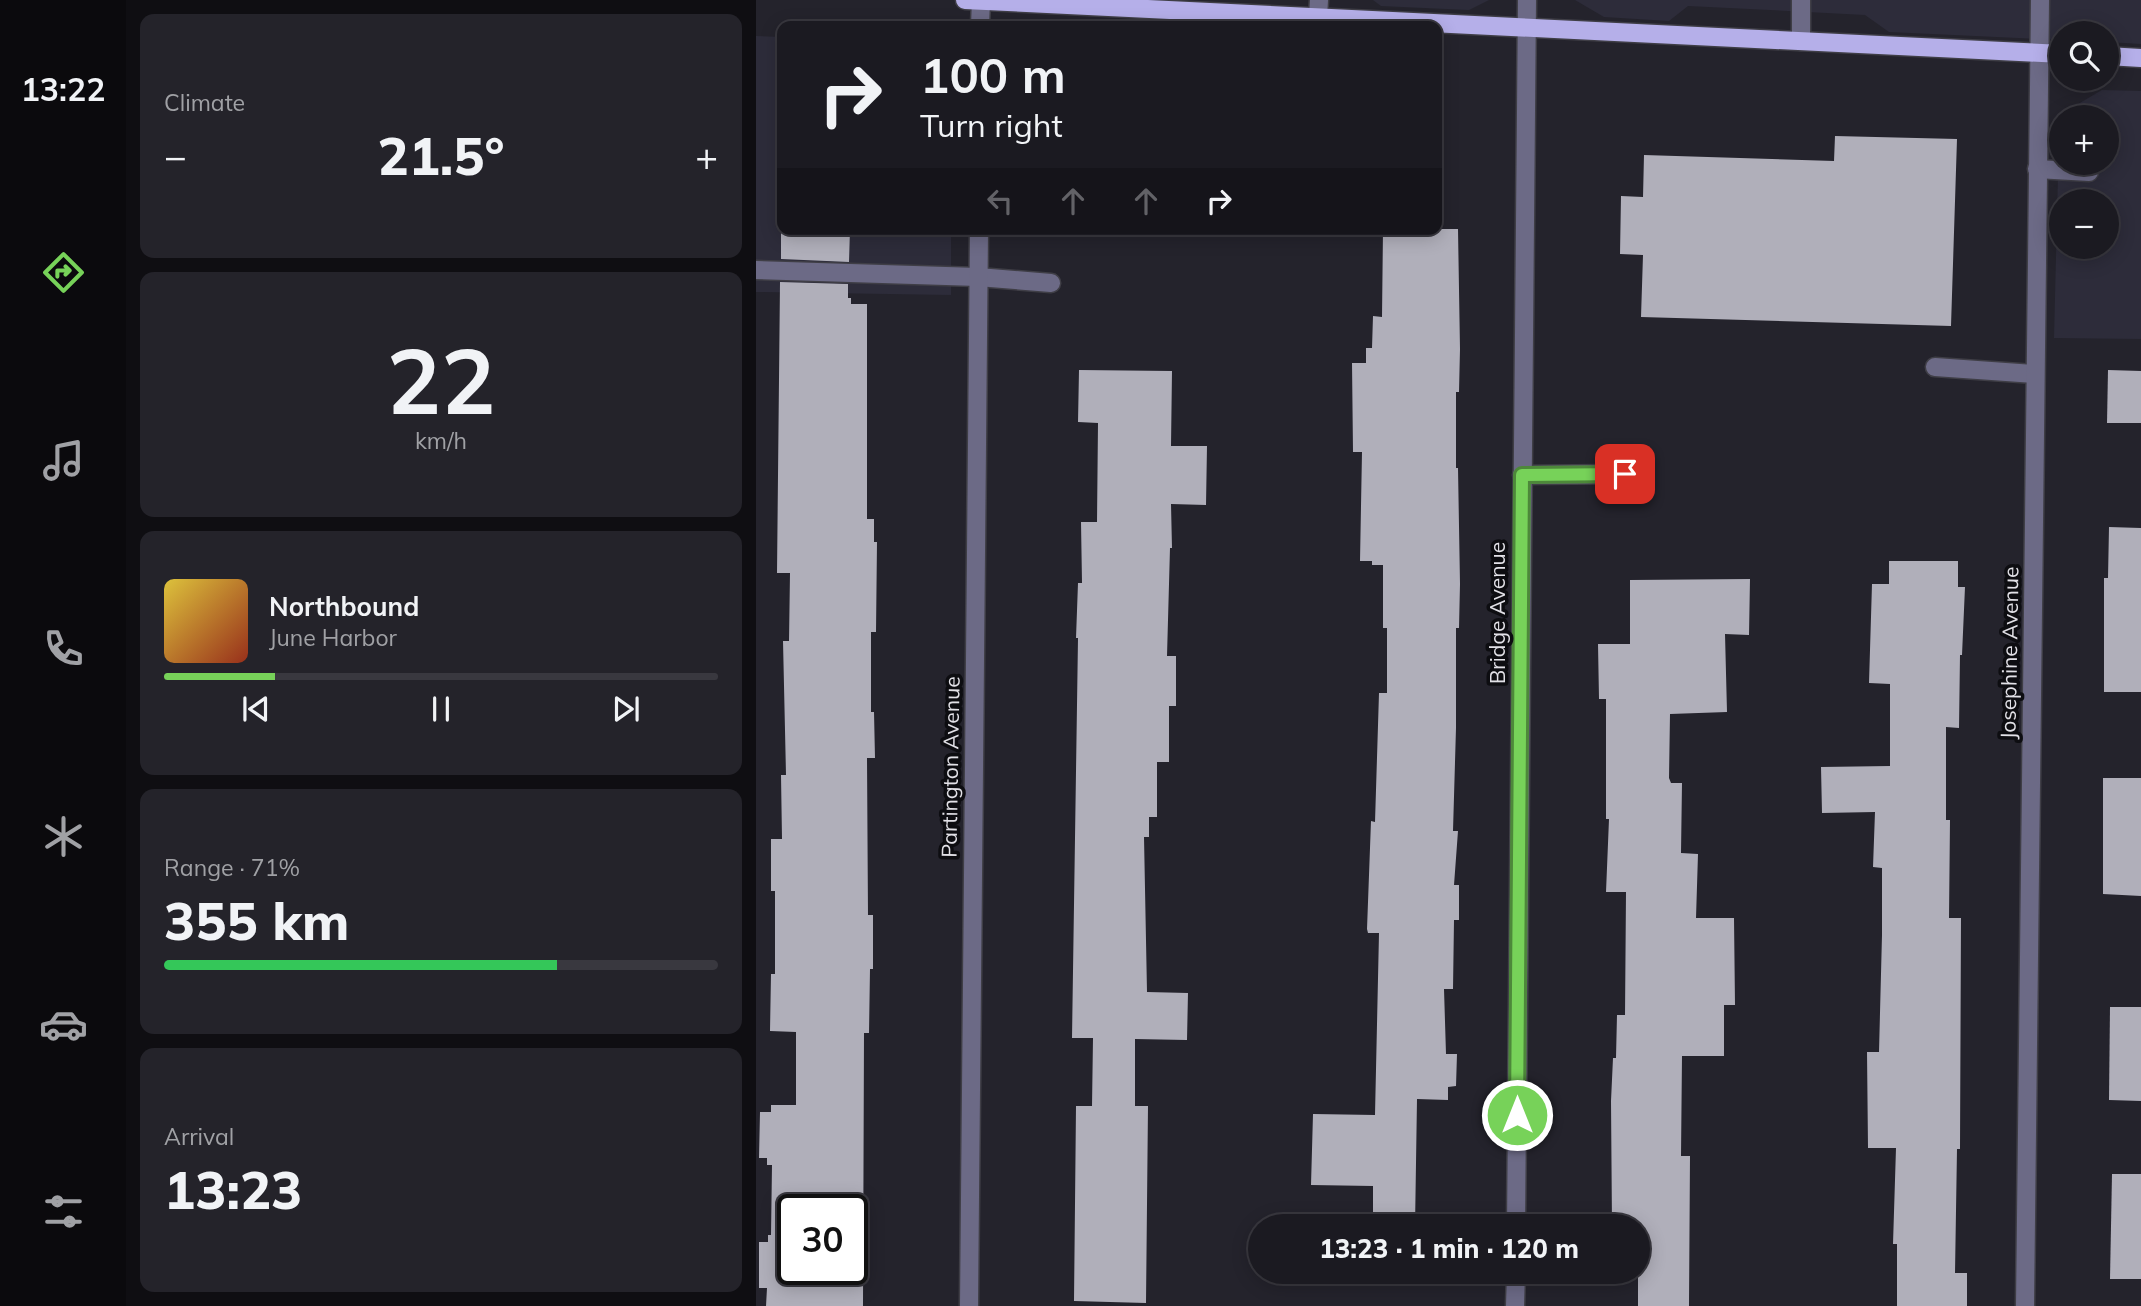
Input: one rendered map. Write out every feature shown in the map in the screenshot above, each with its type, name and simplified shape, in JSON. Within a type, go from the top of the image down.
[{"type":"main road","points":[[965,0],[1318,8],[1527,28],[2049,53]]},
{"type":"main road","points":[[2119,57],[2141,58]]},
{"type":"street","points":[[980,21],[981,0]]},
{"type":"street","name":"Bridge Avenue","points":[[1516,1214],[1527,0]]},
{"type":"street","points":[[1801,0],[1801,41]]},
{"type":"street","name":"Josephine Avenue","points":[[2025,1306],[2040,0]]},
{"type":"street","points":[[2037,169],[2049,170]]},
{"type":"street","name":"Partington Avenue","points":[[969,1306],[979,235]]},
{"type":"street","points":[[756,270],[978,276],[1051,283]]},
{"type":"street","points":[[1935,367],[2035,374]]},
{"type":"street","points":[[1522,475],[1625,474]]},
{"type":"street","points":[[1516,1284],[1516,1306]]},
{"type":"shaded area","points":[[1373,0],[1489,0],[1469,10],[1381,6]]},
{"type":"shaded area","points":[[1575,0],[2141,0],[2141,44],[2119,43],[2119,21],[2049,21],[2049,39],[1889,32],[1865,15],[1788,11],[1688,6],[1669,21],[1604,17]]},
{"type":"shaded area","points":[[756,36],[777,37],[777,235],[951,235],[951,295],[756,292]]},
{"type":"shaded area","points":[[2100,91],[2141,91],[2141,339],[2054,338],[2056,259],[2119,259],[2119,189],[2058,189],[2058,175],[2119,175],[2119,105],[2076,105]]},
{"type":"building","points":[[1835,136],[1957,139],[1951,326],[1641,317],[1643,255],[1620,254],[1621,196],[1643,197],[1644,155],[1834,161]]},
{"type":"building","points":[[1442,229],[1458,229],[1460,349],[1459,392],[1456,392],[1456,468],[1460,584],[1459,628],[1456,628],[1453,831],[1458,831],[1454,885],[1459,885],[1459,920],[1454,920],[1453,989],[1444,989],[1446,1054],[1457,1054],[1456,1086],[1448,1087],[1448,1100],[1417,1099],[1415,1214],[1373,1214],[1373,1186],[1311,1185],[1313,1114],[1375,1115],[1379,933],[1368,933],[1367,929],[1371,821],[1375,822],[1379,693],[1387,693],[1387,628],[1383,628],[1383,565],[1360,561],[1362,452],[1353,452],[1352,363],[1366,363],[1366,348],[1372,348],[1373,316],[1382,317],[1383,235],[1442,235]]},
{"type":"building","points":[[781,235],[850,235],[849,262],[781,259]]},
{"type":"building","points":[[780,282],[848,284],[851,304],[867,304],[867,519],[874,519],[874,542],[877,542],[876,632],[871,632],[871,712],[874,712],[875,758],[867,758],[868,915],[873,915],[873,969],[870,969],[869,1033],[864,1033],[863,1194],[777,1194],[777,1285],[863,1285],[863,1306],[766,1306],[767,1288],[759,1288],[759,1242],[768,1242],[768,1235],[771,1235],[772,1165],[767,1165],[767,1158],[759,1158],[760,1112],[771,1112],[771,1105],[796,1105],[796,1032],[770,1031],[771,974],[775,974],[775,891],[771,891],[771,839],[782,839],[781,775],[786,775],[783,641],[789,641],[790,573],[777,573]]},
{"type":"building","points":[[1079,370],[1172,371],[1171,446],[1207,446],[1206,505],[1171,504],[1172,548],[1167,656],[1176,656],[1176,706],[1169,706],[1169,762],[1157,762],[1157,817],[1149,817],[1149,837],[1144,837],[1147,992],[1188,993],[1187,1040],[1135,1039],[1135,1106],[1148,1106],[1146,1303],[1074,1301],[1076,1106],[1092,1106],[1093,1038],[1072,1038],[1076,638],[1078,583],[1082,583],[1081,522],[1097,522],[1098,423],[1078,422]]},
{"type":"building","points":[[2108,370],[2141,371],[2141,423],[2107,423]]},
{"type":"building","points":[[2109,527],[2141,528],[2141,692],[2104,692],[2104,578],[2108,578]]},
{"type":"building","points":[[1889,561],[1958,561],[1958,587],[1965,587],[1960,655],[1959,728],[1946,727],[1946,820],[1950,820],[1949,918],[1961,918],[1960,1149],[1957,1149],[1955,1273],[1967,1273],[1967,1306],[1897,1306],[1897,1244],[1893,1244],[1896,1148],[1868,1148],[1867,1052],[1879,1052],[1882,935],[1882,868],[1873,867],[1875,812],[1822,813],[1821,767],[1890,766],[1890,684],[1869,683],[1872,584],[1889,584]]},
{"type":"building","points":[[1750,579],[1749,635],[1725,634],[1727,712],[1670,714],[1669,778],[1671,783],[1682,783],[1681,853],[1698,854],[1696,918],[1734,918],[1735,1005],[1724,1005],[1724,1056],[1682,1056],[1681,1156],[1690,1156],[1689,1306],[1638,1306],[1638,1284],[1650,1284],[1650,1214],[1612,1214],[1611,1101],[1617,1015],[1625,1015],[1626,892],[1606,892],[1609,819],[1606,819],[1606,699],[1599,699],[1598,644],[1630,644],[1630,580]]},
{"type":"building","points":[[2103,778],[2141,778],[2141,896],[2103,894]]},
{"type":"building","points":[[2110,1007],[2141,1007],[2141,1101],[2109,1100]]},
{"type":"building","points":[[2112,1174],[2141,1174],[2141,1279],[2110,1279]]},
{"type":"route","points":[[1517,1115],[1522,475],[1625,474]]}]
